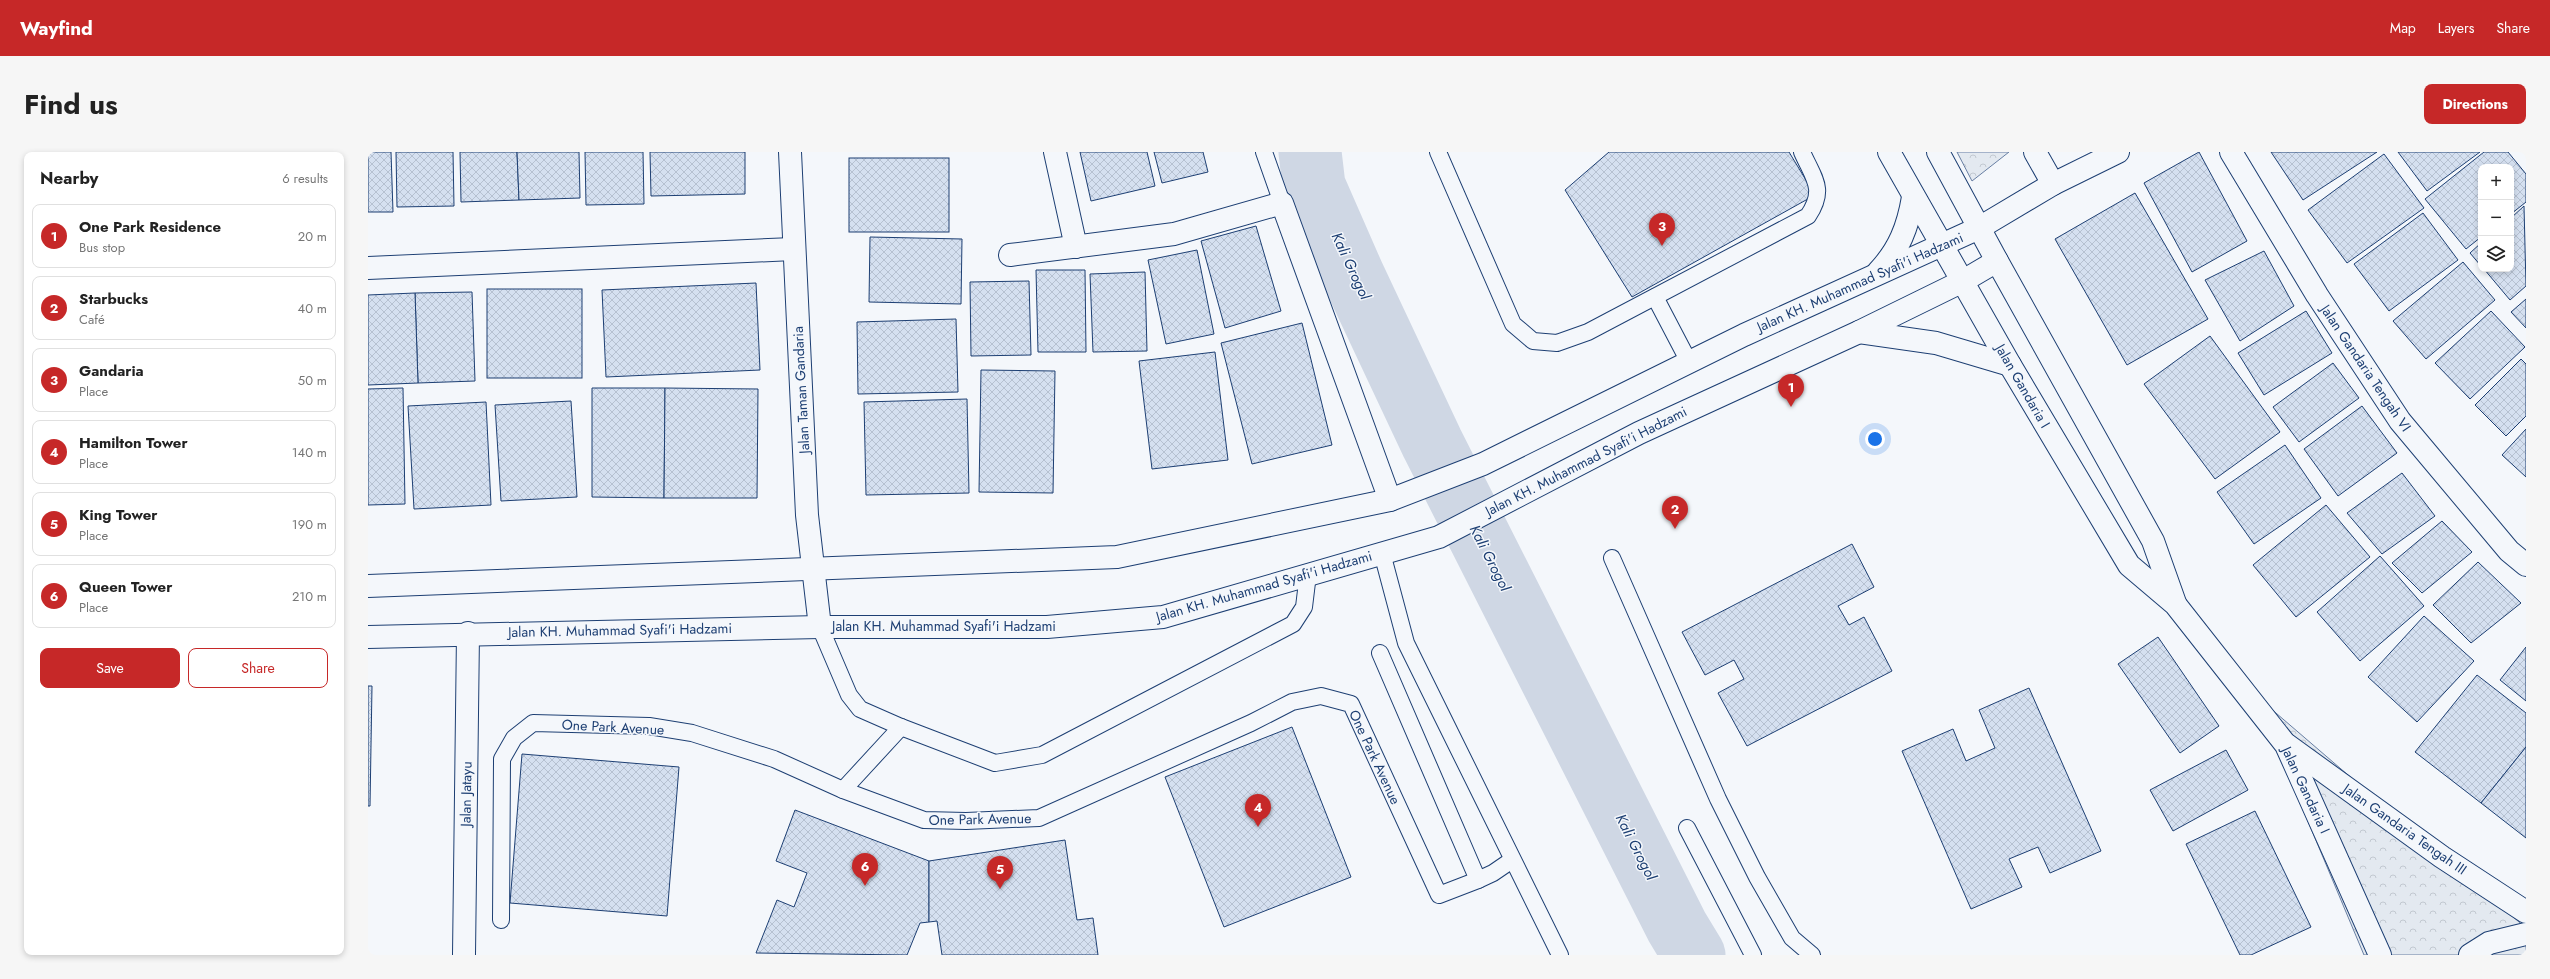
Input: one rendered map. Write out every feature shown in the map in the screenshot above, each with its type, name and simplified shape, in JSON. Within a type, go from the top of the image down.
[{"type":"main road","name":"Jalan Taman Gandaria","points":[[790,152],[807,515],[820,626]]},
{"type":"main road","points":[[1055,152],[1076,247]]},
{"type":"main road","name":"Jalan Gandaria I","points":[[1889,152],[1913,197],[1963,281],[2010,365],[2129,564],[2175,604],[2286,745],[2380,955]]},
{"type":"main road","name":"Jalan Gandaria I","points":[[1938,152],[1997,262],[2153,541],[2175,604]]},
{"type":"main road","points":[[2035,152],[2053,184]]},
{"type":"main road","name":"Jalan KH. Muhammad Syafi'i Hadzami","points":[[368,586],[814,567],[1117,557],[1390,500],[1430,486],[1484,464],[1689,362],[1979,228],[2053,184],[2118,152]]},
{"type":"main road","name":"Jalan Gandaria Tengah VI","points":[[2232,152],[2317,295],[2400,421],[2509,551],[2526,565]]},
{"type":"main road","points":[[1872,277],[1889,261],[1902,242],[1910,220],[1913,197]]},
{"type":"main road","points":[[1010,254],[1174,234],[1282,203],[1390,500]]},
{"type":"main road","points":[[368,268],[794,249]]},
{"type":"main road","name":"Jalan KH. Muhammad Syafi'i Hadzami","points":[[368,637],[820,626],[1047,626],[1163,617],[1439,537],[1504,501],[1639,433],[1859,332],[1963,281],[1997,262]]},
{"type":"main road","points":[[1859,332],[1936,343],[2010,365]]},
{"type":"main road","name":"Jalan Jatayu","points":[[464,955],[468,634]]},
{"type":"main road","name":"Jalan Gandaria Tengah III","points":[[2286,745],[2442,856],[2526,912]]},
{"type":"main road","points":[[2470,955],[2489,943],[2526,934]]},
{"type":"lane","points":[[1264,152],[1282,203]]},
{"type":"lane","points":[[1438,152],[1513,324],[1533,341],[1556,343],[1588,332],[1808,216],[1817,201],[1818,188],[1802,152]]},
{"type":"lane","points":[[1655,297],[1689,362]]},
{"type":"lane","points":[[1382,553],[1406,643],[1560,955]]},
{"type":"lane","points":[[1612,558],[1728,820],[1757,877],[1792,938],[1812,955]]},
{"type":"lane","points":[[820,626],[849,696],[860,709],[901,727],[995,763],[1042,755],[1293,624],[1304,607],[1308,574]]},
{"type":"lane","points":[[1380,653],[1478,880]]},
{"type":"lane","name":"One Park Avenue","points":[[501,920],[502,759],[514,738],[533,723],[648,726],[692,733],[774,759],[843,790],[924,820],[966,821],[1039,818],[1251,723],[1292,702],[1321,696],[1351,704],[1439,895],[1493,873],[1512,860]]},
{"type":"lane","points":[[843,790],[901,727]]},
{"type":"lane","points":[[1687,828],[1753,955]]},
{"type":"green space","points":[[1957,152],[2009,152],[1972,181]]},
{"type":"green space","points":[[2255,695],[2526,928],[2526,955],[2364,955]]},
{"type":"building","points":[[368,152],[391,152],[393,212],[368,212]]},
{"type":"building","points":[[396,152],[453,152],[454,206],[397,207]]},
{"type":"building","points":[[460,152],[517,152],[519,200],[461,202]]},
{"type":"building","points":[[517,152],[579,152],[580,198],[519,200]]},
{"type":"building","points":[[585,152],[643,152],[644,204],[586,205]]},
{"type":"building","points":[[650,152],[745,152],[745,194],[651,196]]},
{"type":"building","points":[[1080,152],[1147,152],[1155,186],[1091,201]]},
{"type":"building","points":[[1154,152],[1203,152],[1208,172],[1162,183]]},
{"type":"building","points":[[1609,152],[1789,152],[1815,195],[1632,297],[1565,190]]},
{"type":"building","points":[[2199,152],[2247,241],[2192,272],[2144,183]]},
{"type":"building","points":[[2271,152],[2377,152],[2303,200]]},
{"type":"building","points":[[2398,152],[2480,152],[2427,191]]},
{"type":"building","points":[[2484,152],[2508,152],[2526,174],[2526,202],[2514,212],[2514,164],[2478,164],[2478,239],[2466,249],[2425,199]]},
{"type":"building","points":[[2384,154],[2424,208],[2347,263],[2308,210]]},
{"type":"building","points":[[849,158],[949,158],[949,232],[849,232]]},
{"type":"building","points":[[2135,193],[2208,319],[2127,365],[2055,239]]},
{"type":"building","points":[[2524,206],[2526,286],[2510,300],[2487,272],[2514,272],[2514,215]]},
{"type":"building","points":[[2423,213],[2458,260],[2389,311],[2354,264]]},
{"type":"building","points":[[1256,226],[1281,311],[1225,328],[1201,241]]},
{"type":"building","points":[[870,237],[962,239],[961,304],[869,302]]},
{"type":"building","points":[[2478,246],[2478,262],[2470,253]]},
{"type":"building","points":[[1197,250],[1214,334],[1166,344],[1148,260]]},
{"type":"building","points":[[2264,251],[2294,306],[2240,341],[2205,280]]},
{"type":"building","points":[[2463,262],[2495,300],[2426,359],[2393,321]]},
{"type":"building","points":[[1036,270],[1085,270],[1086,352],[1038,352]]},
{"type":"building","points":[[1145,272],[1147,351],[1093,352],[1090,274]]},
{"type":"building","points":[[1029,281],[1031,355],[971,356],[970,282]]},
{"type":"building","points":[[756,283],[760,370],[606,377],[602,290]]},
{"type":"building","points":[[487,289],[582,289],[582,378],[487,378]]},
{"type":"building","points":[[472,292],[475,381],[418,383],[415,293]]},
{"type":"building","points":[[415,293],[418,383],[368,385],[368,295]]},
{"type":"building","points":[[2526,299],[2526,328],[2511,312]]},
{"type":"building","points":[[2306,311],[2332,353],[2264,395],[2238,353]]},
{"type":"building","points":[[2491,311],[2525,347],[2470,399],[2435,363]]},
{"type":"building","points":[[956,319],[958,392],[858,394],[857,322]]},
{"type":"building","points":[[1302,323],[1332,445],[1252,464],[1221,343]]},
{"type":"building","points":[[2210,336],[2280,432],[2215,479],[2144,384]]},
{"type":"building","points":[[1215,352],[1228,460],[1152,469],[1139,361]]},
{"type":"building","points":[[2521,359],[2526,364],[2526,416],[2506,436],[2475,405]]},
{"type":"building","points":[[2333,363],[2359,398],[2299,442],[2273,407]]},
{"type":"building","points":[[981,370],[1055,371],[1053,493],[979,492]]},
{"type":"building","points":[[403,388],[405,504],[368,505],[368,389]]},
{"type":"building","points":[[592,388],[665,388],[664,498],[592,497]]},
{"type":"building","points":[[665,388],[758,389],[757,498],[664,498]]},
{"type":"building","points":[[967,399],[969,493],[866,495],[864,402]]},
{"type":"building","points":[[571,401],[577,497],[501,501],[495,405]]},
{"type":"building","points":[[486,402],[491,505],[414,509],[408,406]]},
{"type":"building","points":[[2362,406],[2397,453],[2338,496],[2304,449]]},
{"type":"building","points":[[2526,429],[2526,477],[2502,455]]},
{"type":"building","points":[[2285,445],[2321,498],[2254,544],[2217,492]]},
{"type":"building","points":[[2402,473],[2435,516],[2382,554],[2347,513]]},
{"type":"building","points":[[2326,505],[2370,557],[2296,617],[2253,565]]},
{"type":"building","points":[[2442,521],[2472,552],[2422,593],[2392,563]]},
{"type":"building","points":[[1852,544],[1874,587],[1838,606],[1849,625],[1864,617],[1892,671],[1747,746],[1718,693],[1744,679],[1734,660],[1705,675],[1682,632]]},
{"type":"building","points":[[2380,556],[2424,606],[2360,661],[2317,612]]},
{"type":"building","points":[[2478,562],[2521,603],[2471,643],[2433,605]]},
{"type":"building","points":[[2424,616],[2474,661],[2417,722],[2368,677]]},
{"type":"building","points":[[2158,637],[2219,726],[2180,753],[2118,664]]},
{"type":"building","points":[[2526,647],[2526,701],[2500,680]]},
{"type":"building","points":[[2477,675],[2526,713],[2526,747],[2481,803],[2415,752]]},
{"type":"building","points":[[368,686],[372,686],[370,806],[368,806]]},
{"type":"building","points":[[2029,688],[2101,851],[2050,873],[2038,847],[2009,859],[2022,887],[1971,909],[1902,751],[1953,729],[1966,761],[1995,748],[1979,710]]},
{"type":"building","points":[[1292,727],[1351,877],[1224,927],[1165,777]]},
{"type":"building","points":[[2526,747],[2526,838],[2481,803]]},
{"type":"building","points":[[2226,750],[2248,790],[2173,831],[2150,790]]},
{"type":"building","points":[[522,754],[679,767],[667,916],[510,903]]},
{"type":"building","points":[[795,810],[929,861],[929,922],[920,923],[907,955],[756,953],[777,900],[794,907],[807,873],[776,861]]},
{"type":"building","points":[[2255,811],[2311,927],[2251,955],[2240,955],[2186,844]]},
{"type":"building","points":[[1065,840],[1077,920],[1093,918],[1098,955],[942,955],[937,921],[929,922],[929,861]]},
{"type":"waterway","name":"Kali Grogol","points":[[1310,152],[1314,186],[1353,275],[1432,443],[1677,927],[1694,955]]},
{"type":"place","name":"Gandaria","points":[[1662,246]]},
{"type":"place","name":"One Park Residence","points":[[1791,407]]},
{"type":"place","name":"Starbucks","points":[[1675,529]]},
{"type":"place","name":"Hamilton Tower","points":[[1258,827]]},
{"type":"place","name":"Queen Tower","points":[[865,886]]},
{"type":"place","name":"King Tower","points":[[1000,889]]}]
